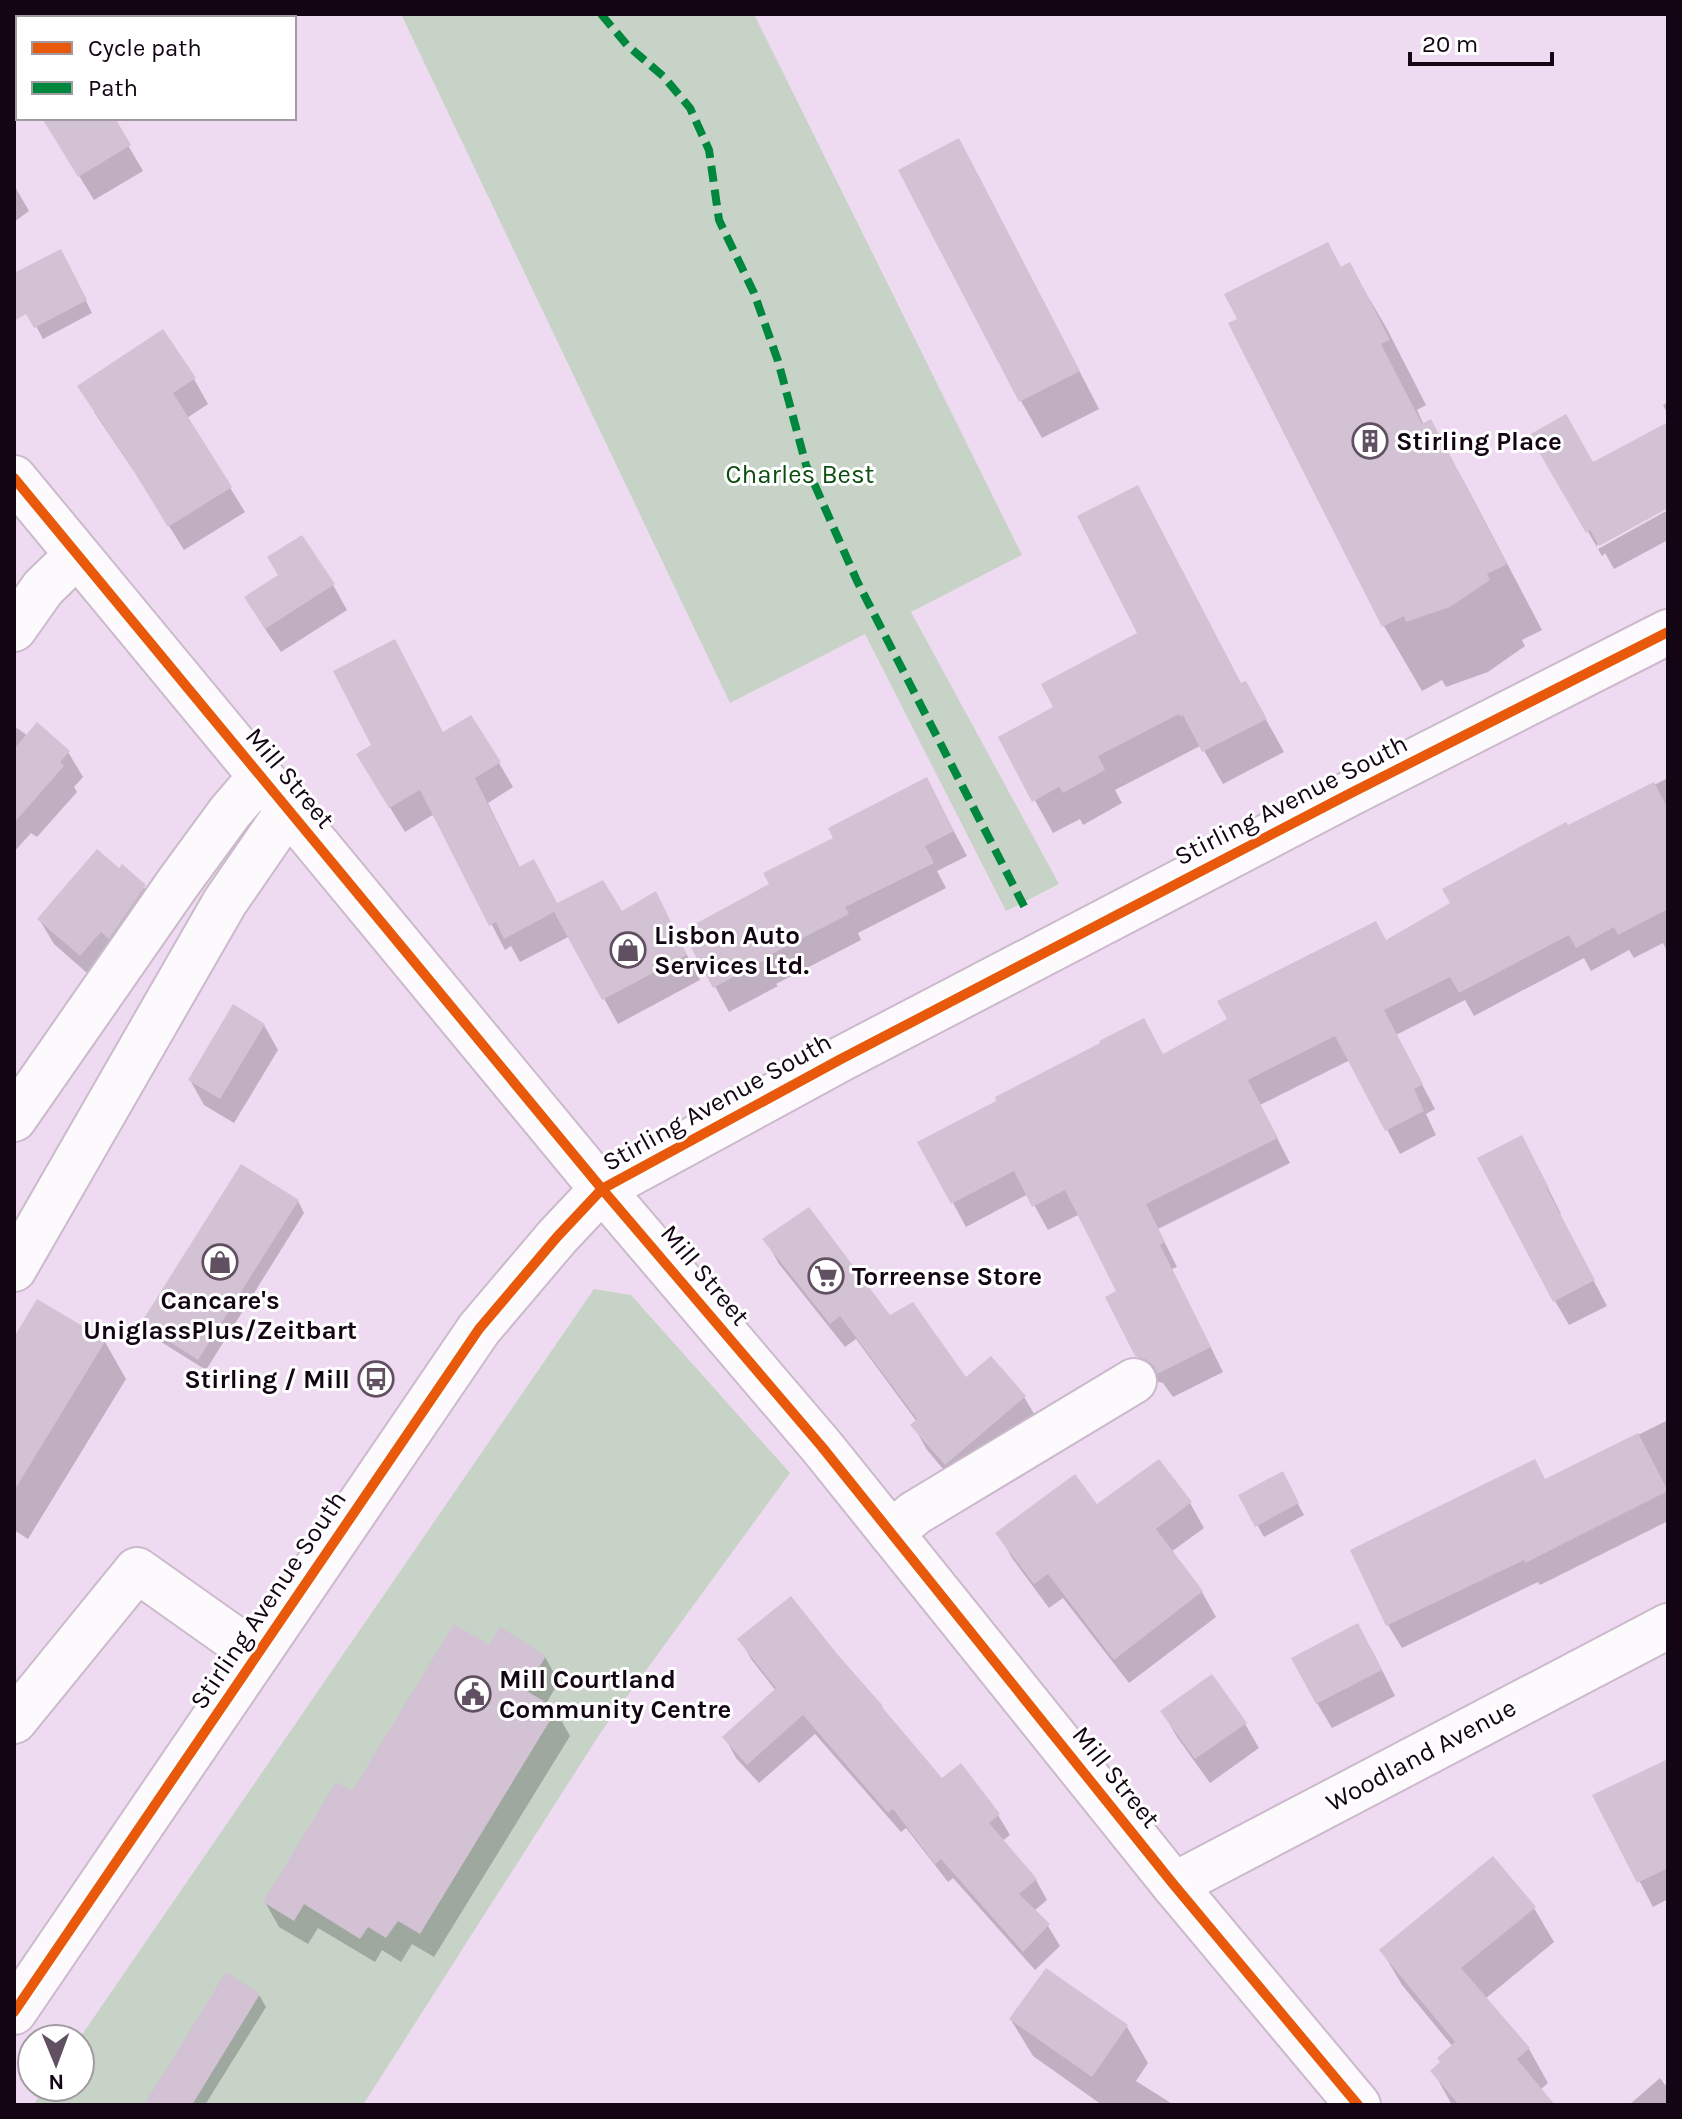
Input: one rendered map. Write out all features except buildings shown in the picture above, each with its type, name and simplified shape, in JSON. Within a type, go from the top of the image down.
[{"type":"street","name":"Mill Street","points":[[14,478],[602,1189],[822,1447],[1174,1885],[1358,2105]]},
{"type":"street","points":[[14,629],[43,588],[77,555]]},
{"type":"street","name":"Stirling Avenue South","points":[[14,2012],[479,1329],[602,1189],[926,1015],[1668,632]]},
{"type":"street","points":[[14,1119],[178,883],[260,777]]},
{"type":"street","points":[[14,1269],[225,902],[289,809]]},
{"type":"street","points":[[891,1533],[915,1513],[1134,1381]]},
{"type":"street","points":[[14,1721],[137,1570],[257,1655]]},
{"type":"street","name":"Woodland Avenue","points":[[1174,1885],[1668,1626]]},
{"type":"green space","name":"Charles Best","points":[[401,14],[754,14],[1022,555],[911,612],[1059,884],[1006,911],[865,634],[730,703]]},
{"type":"green space","name":"Mill Courtland Community Centre","points":[[594,1289],[631,1295],[790,1473],[601,1732],[363,2105],[33,2105],[96,2103],[96,2023],[90,2023]]},
{"type":"marked path","points":[[601,14],[627,45],[664,77],[690,108],[709,150],[719,220],[754,293],[778,361],[806,465],[857,581],[1026,910]]},
{"type":"cycle path","points":[[14,478],[602,1189],[822,1447],[1174,1885],[1358,2105]]},
{"type":"cycle path","points":[[14,2012],[479,1329],[602,1189],[841,1059],[1349,794],[1668,632]]},
{"type":"place","name":"Stirling Place","points":[[1370,441]]},
{"type":"place","name":"Lisbon Auto Services Ltd.","points":[[628,950]]},
{"type":"place","name":"Cancare's UniglassPlus/Zeitbart","points":[[220,1262]]},
{"type":"place","name":"Torreense Store","points":[[826,1276]]},
{"type":"place","name":"Stirling / Mill","points":[[376,1379]]},
{"type":"place","name":"Mill Courtland Community Centre","points":[[473,1694]]}]
